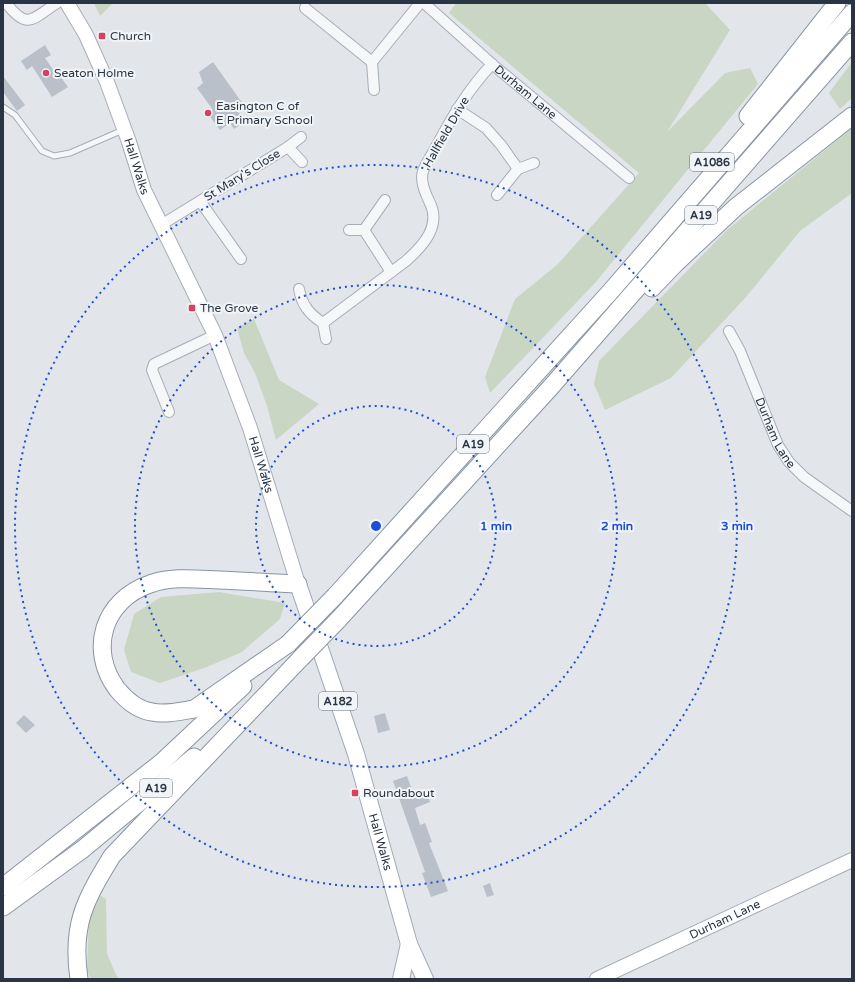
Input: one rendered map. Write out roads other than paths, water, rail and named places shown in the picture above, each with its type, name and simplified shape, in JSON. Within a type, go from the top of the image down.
[{"type":"highway","name":"A1086","points":[[610,292],[837,3]]},
{"type":"highway","name":"A19","points":[[3,887],[162,762],[288,644],[335,596],[610,292],[852,13]]},
{"type":"highway","name":"A19","points":[[3,907],[83,849],[201,750],[301,658],[338,620],[550,388],[852,42]]},
{"type":"highway","points":[[550,388],[637,305],[676,263],[736,207],[852,116]]},
{"type":"highway","points":[[288,644],[194,709],[179,712],[152,712],[136,706],[123,696],[112,682],[102,654],[102,634],[110,616],[124,597],[150,584],[180,578],[298,584]]},
{"type":"highway","points":[[79,979],[76,941],[80,916],[91,890],[112,856],[301,658]]},
{"type":"main road","name":"Hall Walks","points":[[67,3],[97,58],[124,129],[144,190],[215,335],[250,428],[298,584],[356,754],[408,944],[425,979]]},
{"type":"main road","name":"Durham Lane","points":[[597,979],[852,860]]},
{"type":"main road","name":"Hall Walks","points":[[401,979],[408,944]]},
{"type":"street","points":[[6,3],[15,15],[25,21],[31,20],[57,3]]},
{"type":"street","points":[[374,90],[372,62],[420,3]]},
{"type":"street","name":"Durham Lane","points":[[424,3],[492,64],[629,178]]},
{"type":"street","points":[[305,8],[372,62]]},
{"type":"street","name":"Hallfield Drive","points":[[323,323],[419,250],[428,237],[434,220],[431,203],[423,185],[423,172],[457,109],[472,86],[492,64]]},
{"type":"street","points":[[457,109],[486,128],[518,169]]},
{"type":"street","points":[[288,147],[301,137]]},
{"type":"street","name":"St Mary's Close","points":[[161,225],[288,147],[302,162]]},
{"type":"street","points":[[498,195],[518,169],[534,163]]},
{"type":"street","points":[[364,230],[385,200]]},
{"type":"street","name":"St Mary's Close","points":[[200,201],[241,259]]},
{"type":"street","points":[[350,230],[364,230]]},
{"type":"street","points":[[364,230],[391,272]]},
{"type":"street","points":[[299,289],[302,301],[311,315],[323,323],[326,339]]},
{"type":"street","name":"Durham Lane","points":[[729,330],[740,351],[778,445],[789,462],[804,477],[852,511]]},
{"type":"street","points":[[169,412],[152,370],[154,364],[215,335]]},
{"type":"lane","points":[[3,107],[15,115],[42,151],[54,156],[70,153],[124,129]]},
{"type":"place","name":"Church","points":[[102,36]]},
{"type":"place","name":"Seaton Holme","points":[[46,73]]},
{"type":"place","name":"Easington C of E Primary School","points":[[208,113]]},
{"type":"place","name":"The Grove","points":[[192,308]]},
{"type":"place","name":"Roundabout","points":[[355,793]]}]
